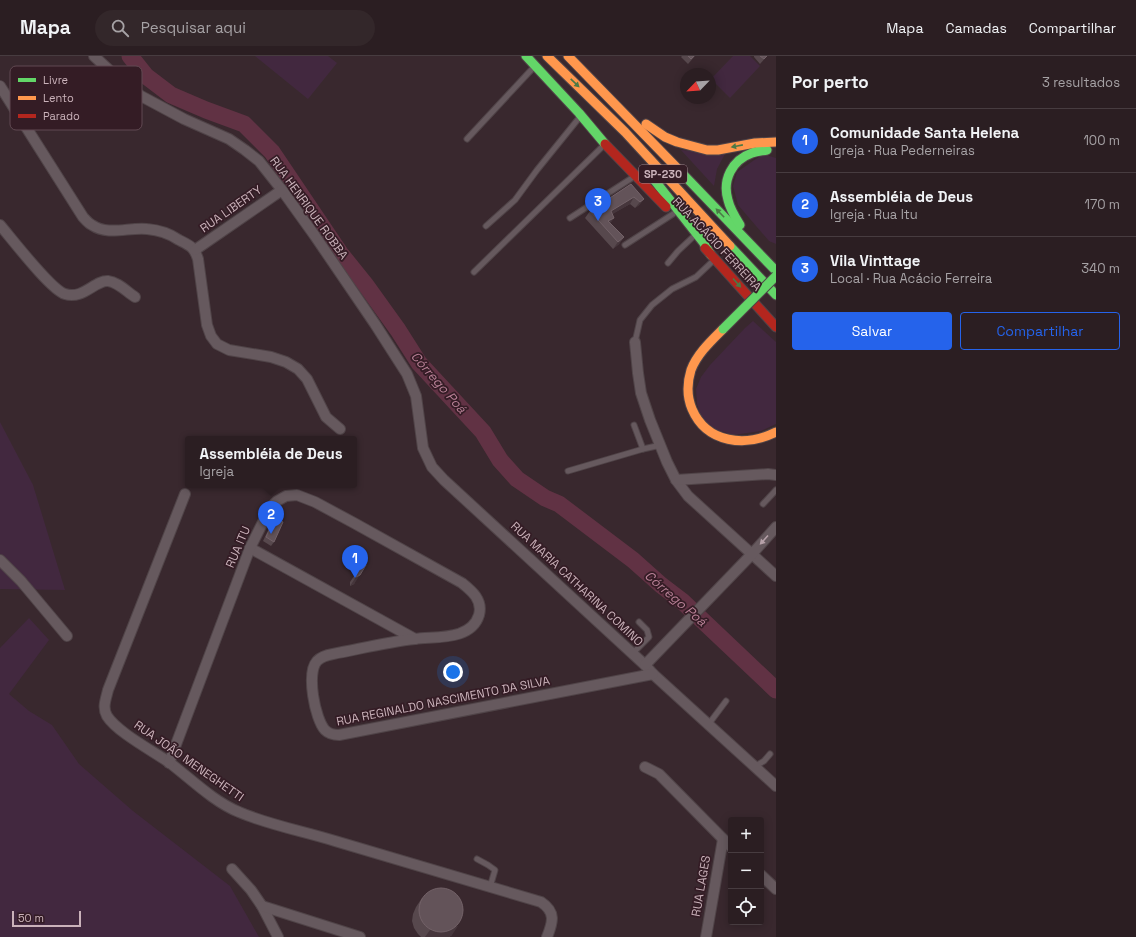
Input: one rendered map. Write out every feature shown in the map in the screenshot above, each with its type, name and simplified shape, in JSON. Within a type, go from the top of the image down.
[{"type":"main road","name":"RUA ACÁCIO FERREIRA","points":[[526,56],[582,115],[605,144],[694,236],[776,327]]},
{"type":"main road","name":"SP-230","points":[[547,56],[625,132],[776,295]]},
{"type":"main road","name":"SP-230","points":[[568,56],[647,136],[776,272]]},
{"type":"main road","points":[[610,99],[662,135],[674,142],[686,146],[708,150],[719,150],[760,142],[776,142]]},
{"type":"main road","points":[[625,132],[634,152],[645,168],[713,257]]},
{"type":"main road","points":[[754,248],[735,217],[729,204],[726,193],[727,181],[733,167],[740,159],[749,154],[776,150]]},
{"type":"main road","points":[[776,276],[722,329],[698,356],[690,371],[687,387],[688,399],[692,410],[701,424],[720,438],[736,441],[754,440],[766,438],[776,432]]},
{"type":"street","name":"RUA HENRIQUE ROBBA","points":[[94,56],[105,66]]},
{"type":"street","points":[[0,86],[10,102]]},
{"type":"street","name":"RUA HENRIQUE ROBBA","points":[[142,97],[184,119],[229,139],[259,161],[282,190],[375,324],[407,374]]},
{"type":"street","points":[[28,130],[83,216],[91,225],[102,229],[119,230],[146,228],[159,230],[171,235],[195,250],[208,325],[211,336],[217,344],[230,350],[271,357],[286,362],[298,369],[307,379],[326,417],[340,429]]},
{"type":"street","name":"RUA LIBERTY","points":[[195,250],[282,190]]},
{"type":"street","points":[[0,225],[56,290],[72,296],[80,294],[104,281],[109,281],[114,282],[135,297]]},
{"type":"street","points":[[635,342],[641,393],[650,420],[676,480],[688,496],[776,576]]},
{"type":"street","name":"RUA MARIA CATHARINA COMINO","points":[[407,374],[416,396],[423,448],[432,467],[444,480],[653,674],[776,786]]},
{"type":"street","points":[[676,480],[768,474],[776,475]]},
{"type":"street","name":"RUA JOÃO MENEGHETTI","points":[[185,494],[108,690],[104,707],[112,723],[169,763],[216,799],[237,812],[541,902],[551,911],[552,918],[547,937]]},
{"type":"street","name":"RUA ITU","points":[[169,763],[250,548],[270,508],[277,500],[286,496],[297,495],[315,502],[462,583],[474,594],[479,602],[480,612],[477,621],[470,628]]},
{"type":"street","points":[[645,665],[776,527]]},
{"type":"street","points":[[250,548],[415,639]]},
{"type":"street","points":[[0,560],[21,581],[67,636]]},
{"type":"street","name":"RUA REGINALDO NASCIMENTO DA SILVA","points":[[470,628],[457,635],[415,639],[322,657],[316,662],[312,671],[313,699],[321,725],[331,734],[339,735],[653,674]]},
{"type":"street","points":[[645,767],[658,774],[728,844]]},
{"type":"street","name":"RUA LAGES","points":[[706,937],[722,839]]},
{"type":"street","points":[[232,869],[251,890],[262,906],[278,937]]},
{"type":"street","points":[[764,878],[776,889]]},
{"type":"street","points":[[262,906],[360,937]]},
{"type":"lane","points":[[467,139],[536,66]]},
{"type":"lane","points":[[486,226],[515,200],[537,170],[582,115]]},
{"type":"lane","points":[[474,272],[605,144]]},
{"type":"lane","points":[[570,218],[636,176]]},
{"type":"lane","points":[[625,245],[673,214]]},
{"type":"lane","points":[[668,263],[694,236]]},
{"type":"lane","points":[[635,342],[640,320],[652,305],[672,289],[696,277],[713,257]]},
{"type":"lane","points":[[634,425],[643,449]]},
{"type":"lane","points":[[568,471],[661,445]]},
{"type":"lane","points":[[763,504],[776,490]]},
{"type":"lane","points":[[633,654],[649,637],[647,630],[639,622]]},
{"type":"lane","points":[[708,725],[726,701]]},
{"type":"lane","points":[[754,766],[770,754]]},
{"type":"lane","points":[[477,859],[488,864],[495,870],[490,887]]},
{"type":"shaded area","points":[[255,56],[328,56],[337,63],[308,99]]},
{"type":"shaded area","points":[[733,56],[750,56],[760,66],[730,98],[716,84],[716,74]]},
{"type":"shaded area","points":[[681,150],[725,154],[717,169],[714,186]]},
{"type":"shaded area","points":[[763,154],[776,158],[776,244],[769,241],[738,205],[733,186],[737,172]]},
{"type":"shaded area","points":[[753,321],[776,342],[776,424],[761,431],[733,435],[714,429],[701,417],[697,404],[696,389],[701,377],[710,365]]},
{"type":"shaded area","points":[[0,422],[33,485],[65,590],[0,589]]},
{"type":"shaded area","points":[[29,618],[49,640],[9,694],[29,711],[52,725],[79,764],[133,811],[230,886],[259,937],[0,937],[0,648]]},
{"type":"building","points":[[760,56],[767,56],[764,59]]},
{"type":"building","points":[[631,184],[644,199],[640,202],[634,197],[611,211],[614,218],[608,221],[624,237],[618,242],[590,211]]},
{"type":"building","points":[[275,517],[283,522],[274,542],[266,537]]},
{"type":"building","points":[[363,563],[366,565],[360,575],[356,577],[356,573]]},
{"type":"building","points":[[437,888],[445,888],[450,889],[457,894],[462,901],[462,919],[457,926],[450,931],[437,932],[429,929],[422,922],[419,914],[419,906],[422,898],[429,891]]},
{"type":"waterway","name":"Córrego Poá","points":[[130,56],[138,66]]},
{"type":"waterway","name":"Córrego Poá","points":[[142,71],[146,76],[171,95],[244,124],[272,152],[340,253],[365,284],[398,330],[419,363],[483,432],[500,460],[517,479],[545,498],[559,504],[633,560],[661,585],[682,601],[776,690]]},
{"type":"traffic: fast","points":[[526,56],[579,113],[605,144]]},
{"type":"traffic: fast","points":[[740,225],[731,210],[726,193],[726,185],[730,172],[739,160],[745,156],[758,151],[767,150]]},
{"type":"traffic: fast","points":[[680,171],[776,271]]},
{"type":"traffic: fast","points":[[652,177],[703,242],[711,255]]},
{"type":"traffic: fast","points":[[730,246],[776,295]]},
{"type":"traffic: fast","points":[[723,329],[776,276]]},
{"type":"traffic: slow","points":[[547,56],[625,132],[730,246]]},
{"type":"traffic: slow","points":[[568,56],[680,171]]},
{"type":"traffic: slow","points":[[646,124],[665,137],[677,142],[707,150],[718,150],[755,143],[776,142]]},
{"type":"traffic: slow","points":[[723,329],[701,353],[691,370],[688,390],[692,409],[699,421],[717,436],[740,441],[752,440],[776,432]]},
{"type":"traffic: jam","points":[[605,144],[666,207]]},
{"type":"traffic: jam","points":[[705,248],[776,327]]},
{"type":"place","name":"Vila Vinttage","points":[[598,221]]},
{"type":"place","name":"Assembléia de Deus","points":[[271,534]]},
{"type":"place","name":"Comunidade Santa Helena","points":[[355,578]]}]
